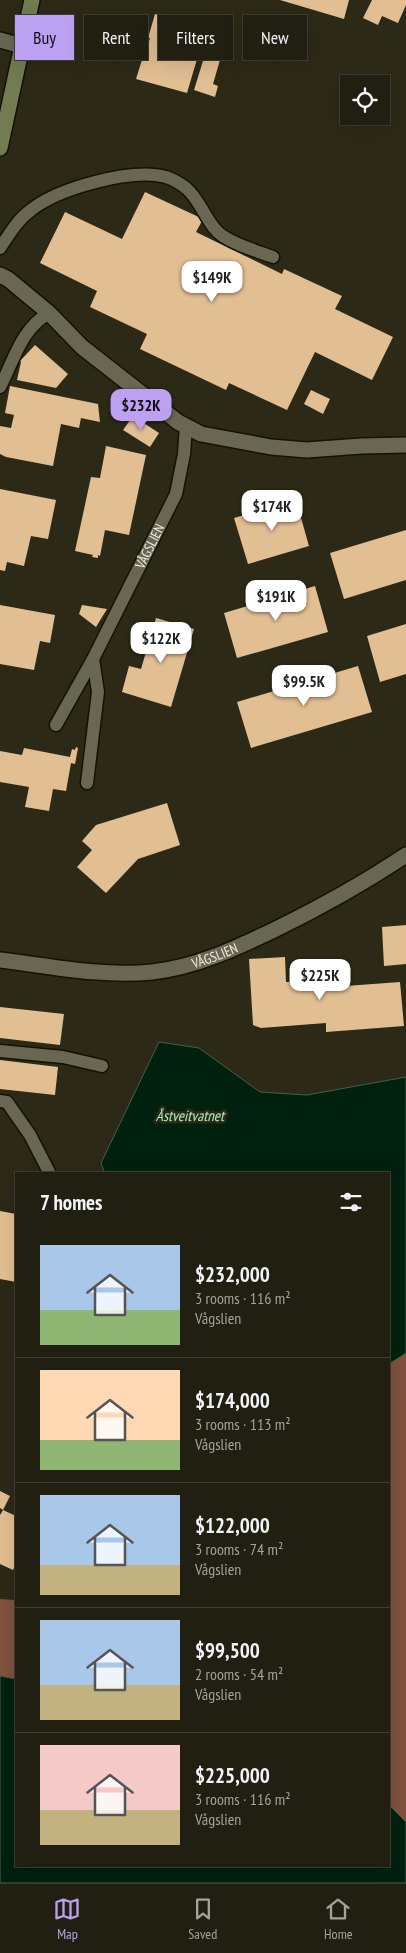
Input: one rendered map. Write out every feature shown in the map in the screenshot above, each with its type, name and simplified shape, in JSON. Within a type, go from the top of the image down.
[{"type":"main road","points":[[29,15],[32,0]]},
{"type":"main road","points":[[0,148],[19,60]]},
{"type":"street","points":[[0,40],[15,44]]},
{"type":"street","points":[[0,275],[8,279],[49,313],[82,347],[178,422],[201,434],[271,447],[307,450],[361,446],[406,446]]},
{"type":"street","name":"VÅGSLIEN","points":[[0,960],[108,972],[150,972],[178,968],[230,951],[304,916],[371,878],[406,855]]},
{"type":"lane","points":[[0,248],[18,221],[31,209],[52,196],[116,176],[139,175],[166,177],[186,189],[196,199],[215,230],[232,240],[273,257]]},
{"type":"lane","points":[[0,387],[28,329],[38,319],[49,313]]},
{"type":"lane","name":"VÅGSLIEN","points":[[56,725],[93,659],[176,494],[184,454],[186,426]]},
{"type":"lane","points":[[87,783],[98,692],[93,659]]},
{"type":"lane","points":[[0,1050],[64,1057],[102,1066]]},
{"type":"lane","points":[[0,1101],[7,1102],[30,1135],[49,1172]]},
{"type":"shaded area","points":[[406,1353],[406,1822],[390,1806],[390,1363]]},
{"type":"shaded area","points":[[0,1599],[15,1600],[15,1679],[0,1676]]},
{"type":"water","name":"Åstveitvatnet","points":[[159,1042],[199,1048],[260,1092],[307,1095],[406,1077],[406,1353],[390,1363],[390,1172],[104,1172],[101,1163]]},
{"type":"water","points":[[0,1676],[15,1679],[15,1867],[390,1867],[390,1806],[406,1822],[406,1883],[0,1883]]},
{"type":"building","points":[[280,0],[349,0],[344,19]]},
{"type":"building","points":[[372,0],[406,0],[406,5],[398,23],[382,16],[378,25],[363,18]]},
{"type":"building","points":[[155,14],[158,15],[158,60],[197,60],[187,93],[136,79],[142,60],[148,60],[150,38],[148,38]]},
{"type":"building","points":[[203,60],[220,60],[213,84],[218,86],[215,97],[194,90]]},
{"type":"building","points":[[145,192],[203,219],[196,232],[282,274],[284,269],[342,296],[335,309],[393,337],[372,380],[315,352],[287,410],[229,383],[226,390],[140,349],[147,334],[90,307],[97,291],[40,263],[65,212],[122,239]]},
{"type":"building","points":[[35,345],[68,374],[56,388],[17,380],[20,361]]},
{"type":"building","points":[[10,386],[98,404],[100,422],[81,418],[79,428],[61,424],[53,466],[6,457],[0,454],[0,426],[11,428],[14,415],[5,413]]},
{"type":"building","points":[[311,390],[330,399],[323,414],[304,404]]},
{"type":"building","points":[[133,416],[159,433],[150,447],[123,430]]},
{"type":"building","points":[[106,446],[146,455],[129,535],[105,530],[98,558],[75,551],[91,477],[100,478]]},
{"type":"building","points":[[0,489],[56,500],[48,539],[31,536],[24,566],[7,562],[5,571],[0,570]]},
{"type":"building","points":[[296,500],[309,546],[248,564],[234,518]]},
{"type":"building","points":[[406,530],[406,580],[344,599],[330,553]]},
{"type":"building","points":[[315,586],[328,632],[237,658],[224,613]]},
{"type":"building","points":[[0,605],[55,615],[50,643],[40,641],[34,670],[0,664]]},
{"type":"building","points":[[82,605],[107,609],[96,627],[79,614]]},
{"type":"building","points":[[156,618],[194,629],[171,707],[122,692],[129,666],[141,669]]},
{"type":"building","points":[[406,624],[406,674],[380,682],[367,636]]},
{"type":"building","points":[[358,666],[372,712],[251,748],[237,702]]},
{"type":"building","points":[[76,747],[78,748],[75,764],[71,763],[66,791],[53,789],[49,811],[25,807],[29,787],[0,782],[0,751],[22,755],[24,748],[70,757],[72,749],[75,750]]},
{"type":"building","points":[[167,803],[180,845],[138,859],[106,893],[77,867],[92,850],[82,841],[96,825]]},
{"type":"building","points":[[406,925],[406,964],[384,966],[382,927]]},
{"type":"building","points":[[285,957],[286,982],[332,979],[332,987],[400,982],[404,1026],[326,1032],[326,1023],[261,1028],[253,1025],[249,959]]},
{"type":"building","points":[[0,1007],[64,1014],[60,1045],[0,1038]]},
{"type":"building","points":[[0,1060],[58,1067],[55,1095],[0,1089]]},
{"type":"building","points":[[0,1211],[15,1214],[15,1282],[0,1279]]},
{"type":"building","points":[[0,1491],[10,1496],[3,1510],[0,1508]]},
{"type":"building","points":[[3,1510],[15,1516],[15,1565],[13,1570],[0,1564],[0,1515]]}]
